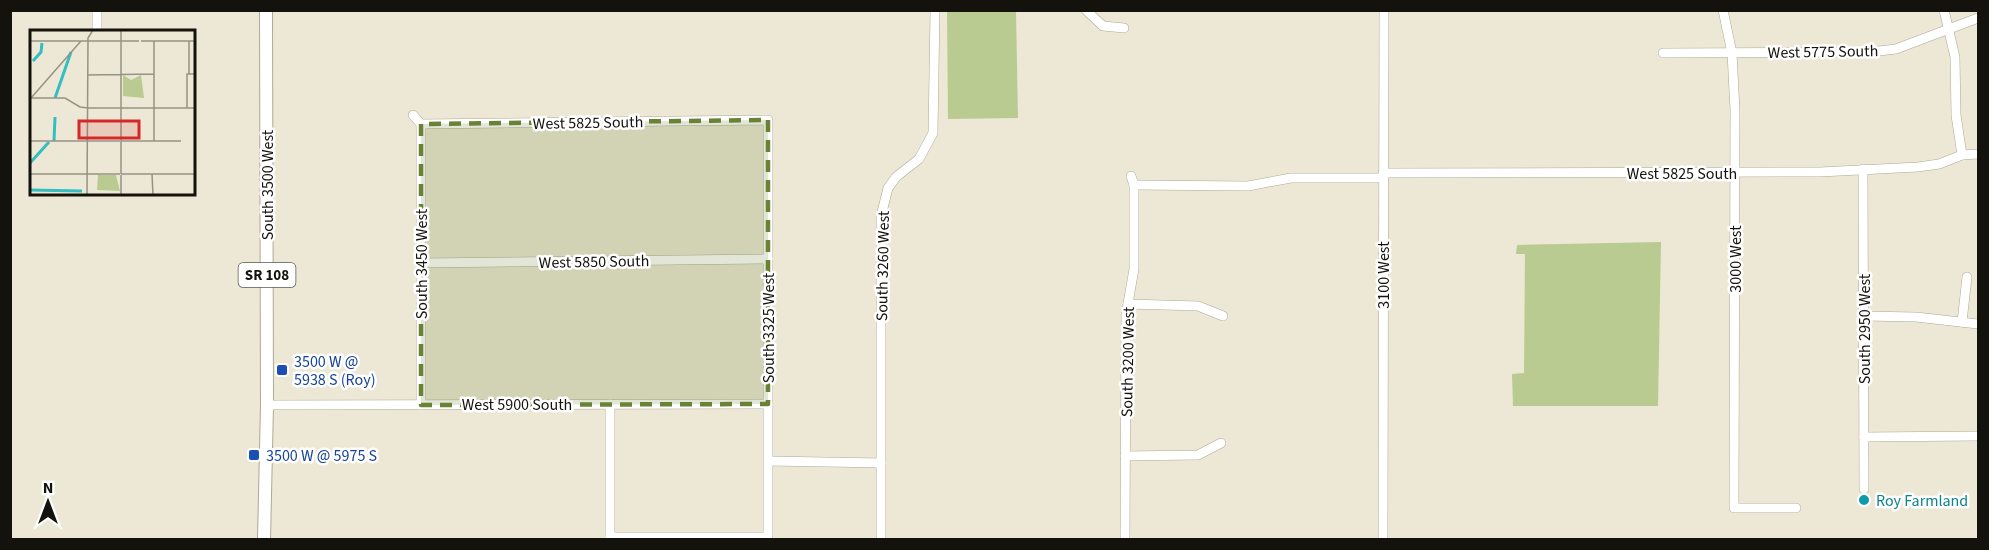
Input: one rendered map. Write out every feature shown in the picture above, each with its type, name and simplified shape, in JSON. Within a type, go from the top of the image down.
[{"type":"main road","name":"South 3500 West","points":[[264,540],[267,405],[266,10]]},
{"type":"street","points":[[97,10],[97,30]]},
{"type":"street","name":"South 3260 West","points":[[881,540],[881,216],[888,188],[896,177],[919,159],[933,133],[935,10]]},
{"type":"street","points":[[1086,10],[1103,26],[1124,28]]},
{"type":"street","name":"3100 West","points":[[1383,540],[1384,10]]},
{"type":"street","name":"3000 West","points":[[1723,10],[1732,53],[1735,110],[1734,508],[1796,508]]},
{"type":"street","points":[[1944,10],[1954,57],[1956,115],[1962,155]]},
{"type":"street","name":"West 5775 South","points":[[1663,53],[1870,52],[1896,49],[1978,18]]},
{"type":"street","points":[[413,115],[421,124]]},
{"type":"street","name":"West 5825 South","points":[[421,124],[768,120]]},
{"type":"street","name":"South 3325 West","points":[[610,538],[768,537],[768,120]]},
{"type":"street","name":"South 3450 West","points":[[421,124],[421,405]]},
{"type":"street","name":"West 5825 South","points":[[1132,180],[1248,186],[1291,178],[1383,175],[1820,172],[1917,167],[1940,164],[1962,155],[1978,154]]},
{"type":"street","name":"South 2950 West","points":[[1863,169],[1864,489]]},
{"type":"street","name":"South 3200 West","points":[[1125,540],[1126,315],[1134,269],[1132,180]]},
{"type":"street","name":"West 5850 South","points":[[421,263],[768,259]]},
{"type":"street","points":[[1962,322],[1967,277]]},
{"type":"street","points":[[1128,304],[1198,306],[1223,316]]},
{"type":"street","points":[[1864,316],[1916,317],[1978,324]]},
{"type":"street","points":[[610,404],[610,538]]},
{"type":"street","name":"West 5900 South","points":[[267,405],[768,404]]},
{"type":"street","points":[[1864,437],[1978,436]]},
{"type":"street","points":[[1125,456],[1198,455],[1221,443]]},
{"type":"street","points":[[769,461],[881,463]]},
{"type":"highlighted area","points":[[768,120],[768,404],[421,405],[421,124]]},
{"type":"green space","points":[[947,11],[1016,11],[1018,118],[948,119]]},
{"type":"green space","points":[[1661,242],[1658,406],[1513,406],[1512,374],[1524,373],[1525,254],[1516,254],[1517,245]]},
{"type":"place","name":"3500 W @ 5938 S (Roy)","points":[[282,370]]},
{"type":"place","name":"3500 W @ 5975 S","points":[[254,455]]},
{"type":"place","name":"Roy Farmland","points":[[1864,500]]}]
